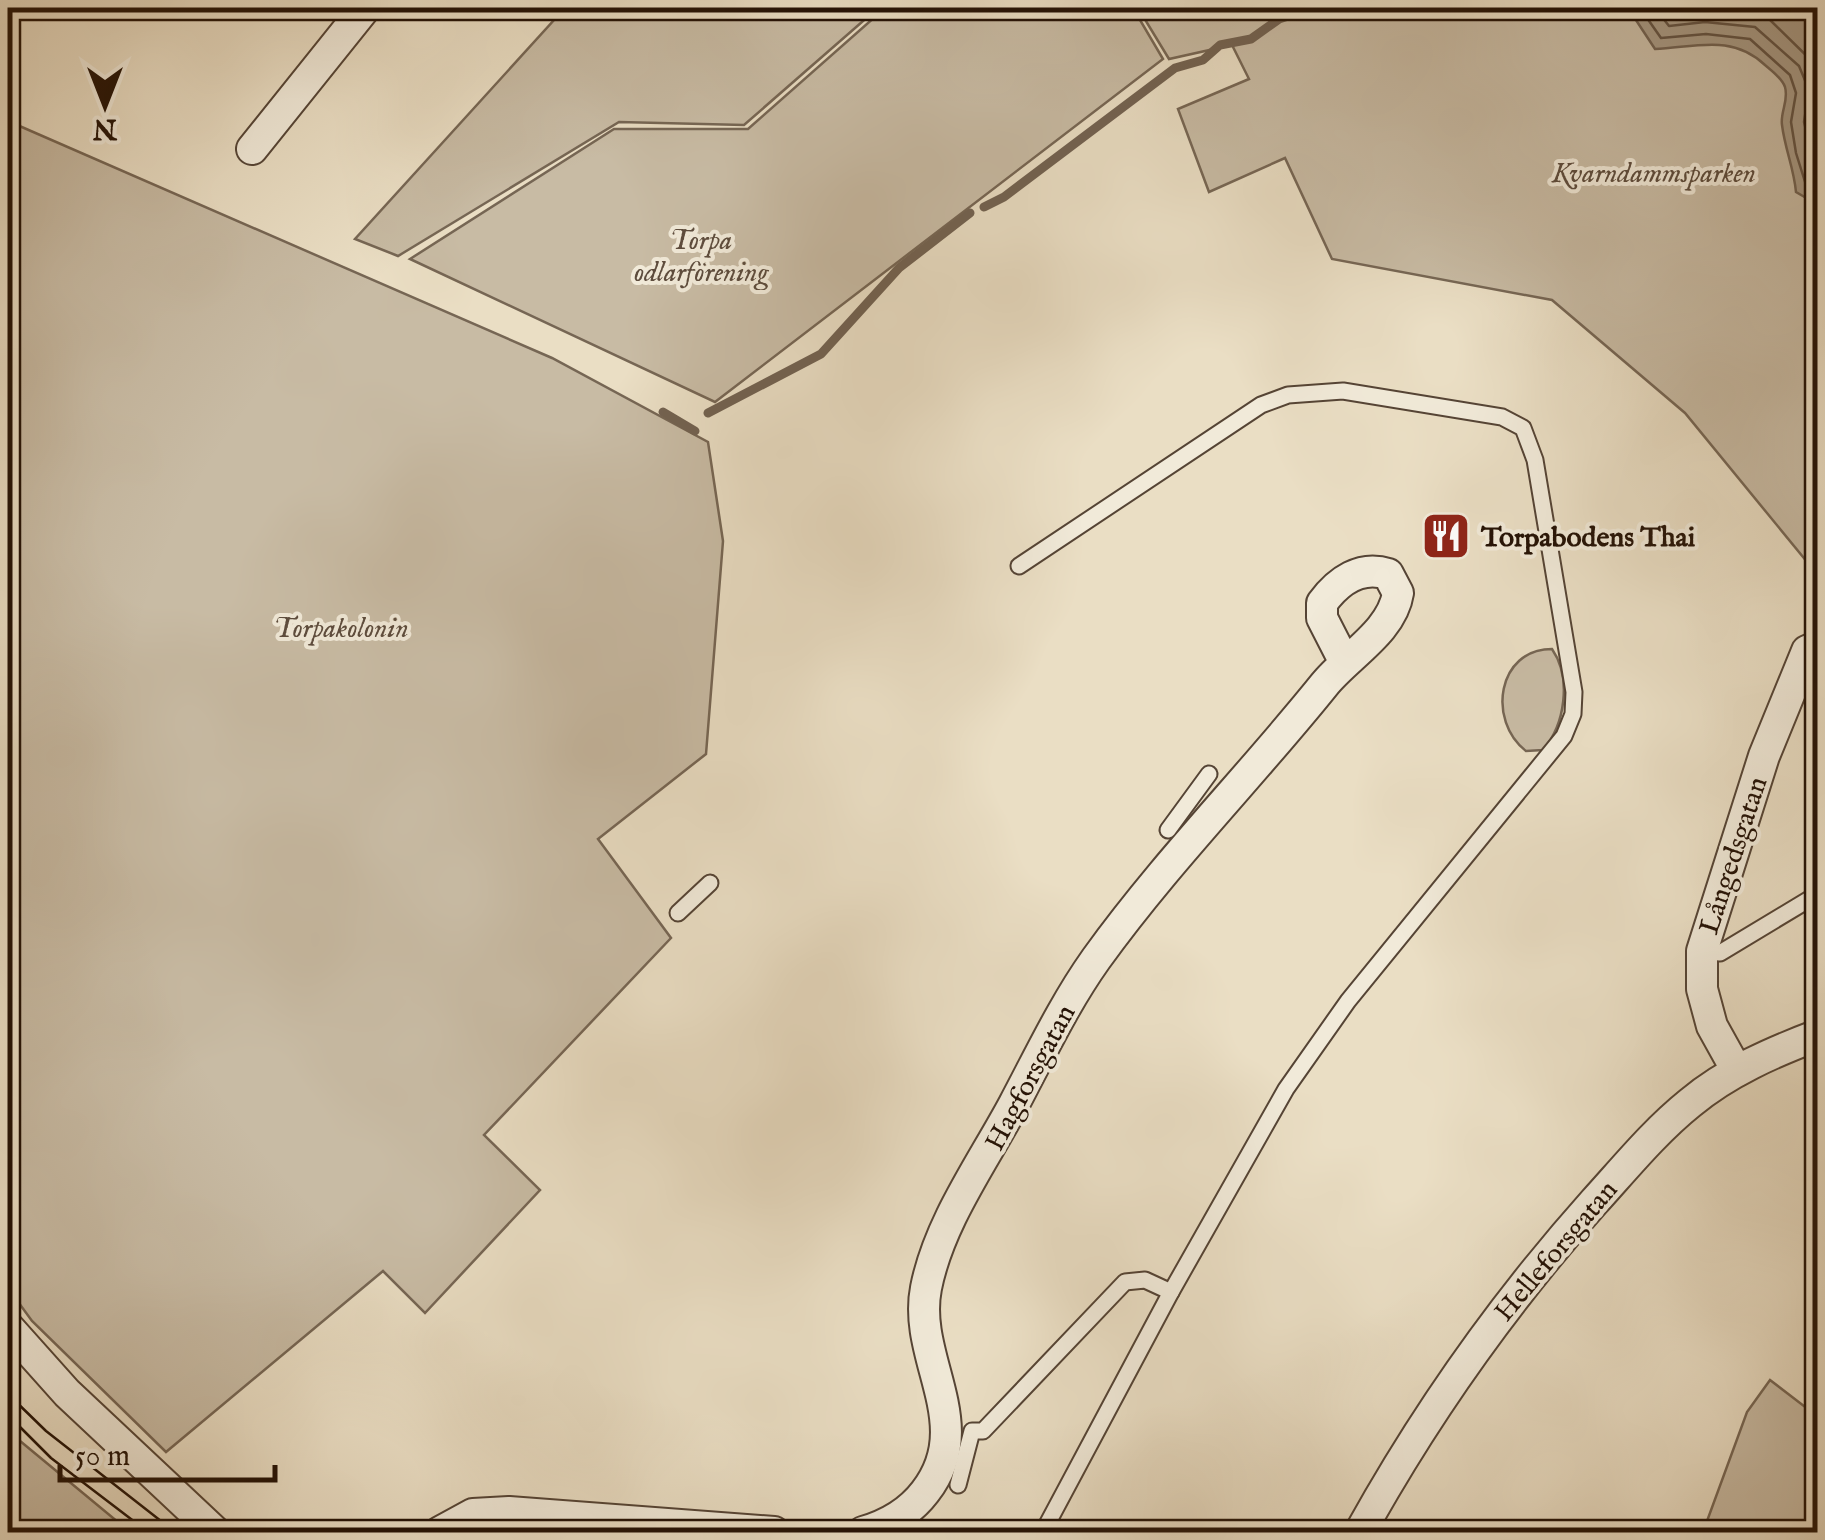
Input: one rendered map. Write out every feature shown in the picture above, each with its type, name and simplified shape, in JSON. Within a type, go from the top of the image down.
[{"type":"street","points":[[252,150],[365,8]]},
{"type":"street","name":"Långedsgatan","points":[[1737,1071],[1712,1026],[1702,989],[1702,951],[1764,756],[1807,651],[1818,646]]},
{"type":"street","name":"Hagforsgatan","points":[[862,1532],[906,1511],[932,1483],[940,1466],[948,1423],[946,1402],[924,1309],[932,1263],[1059,1020],[1124,922],[1344,660]]},
{"type":"street","name":"Helleforsgatan","points":[[1360,1532],[1415,1436],[1496,1320],[1559,1241],[1652,1137],[1692,1101],[1737,1071],[1818,1035]]},
{"type":"street","points":[[8,1327],[67,1393],[215,1532],[239,1532]]},
{"type":"street","points":[[440,1532],[473,1514],[608,1526],[774,1532]]},
{"type":"lane","points":[[1019,566],[1261,405],[1308,390],[1343,391],[1502,417],[1523,428],[1535,460],[1574,692],[1573,714],[1564,736],[1338,1016],[1286,1089],[1170,1292],[1042,1532]]},
{"type":"lane","points":[[1168,830],[1209,774]]},
{"type":"lane","points":[[678,913],[710,882]]},
{"type":"lane","points":[[1702,951],[1720,953],[1818,894]]},
{"type":"lane","points":[[958,1485],[972,1432],[983,1431],[1125,1282],[1145,1280],[1170,1292]]},
{"type":"green space","points":[[565,8],[878,8],[744,125],[619,122],[398,256],[355,239]]},
{"type":"green space","name":"Torpa odlarförening","points":[[885,8],[1133,8],[1163,59],[715,402],[410,259],[614,129],[748,129]]},
{"type":"green space","name":"Kvarndammsparken","points":[[1138,8],[1817,8],[1817,574],[1685,413],[1552,300],[1332,259],[1285,158],[1209,192],[1178,109],[1249,79],[1232,45],[1169,59]]},
{"type":"green space","name":"Torpakolonin","points":[[8,121],[552,358],[708,442],[723,541],[706,754],[598,839],[671,938],[484,1135],[540,1190],[425,1313],[383,1271],[166,1452],[32,1321],[8,1288]]},
{"type":"green space","points":[[1552,649],[1564,687],[1561,715],[1543,750],[1526,751],[1506,722],[1504,689],[1509,673],[1519,661],[1533,652]]},
{"type":"green space","points":[[1770,1380],[1817,1416],[1817,1532],[1703,1532],[1747,1412]]},
{"type":"green space","points":[[8,1431],[130,1532],[24,1532],[8,1527]]},
{"type":"water","points":[[1628,8],[1817,8],[1817,219],[1810,212],[1808,199],[1796,192],[1782,125],[1786,92],[1779,78],[1740,49],[1700,45],[1655,49]]},
{"type":"waterway","points":[[984,207],[1004,197],[1175,68],[1203,60],[1220,45],[1251,39],[1279,19],[1312,8]]},
{"type":"waterway","points":[[708,413],[821,354],[899,268],[970,213]]},
{"type":"waterway","points":[[663,412],[695,431]]},
{"type":"tram line","points":[[8,1394],[46,1431],[175,1532]]},
{"type":"tram line","points":[[8,1415],[51,1458],[148,1532]]},
{"type":"place","name":"Torpabodens Thai","points":[[1446,536]]}]
